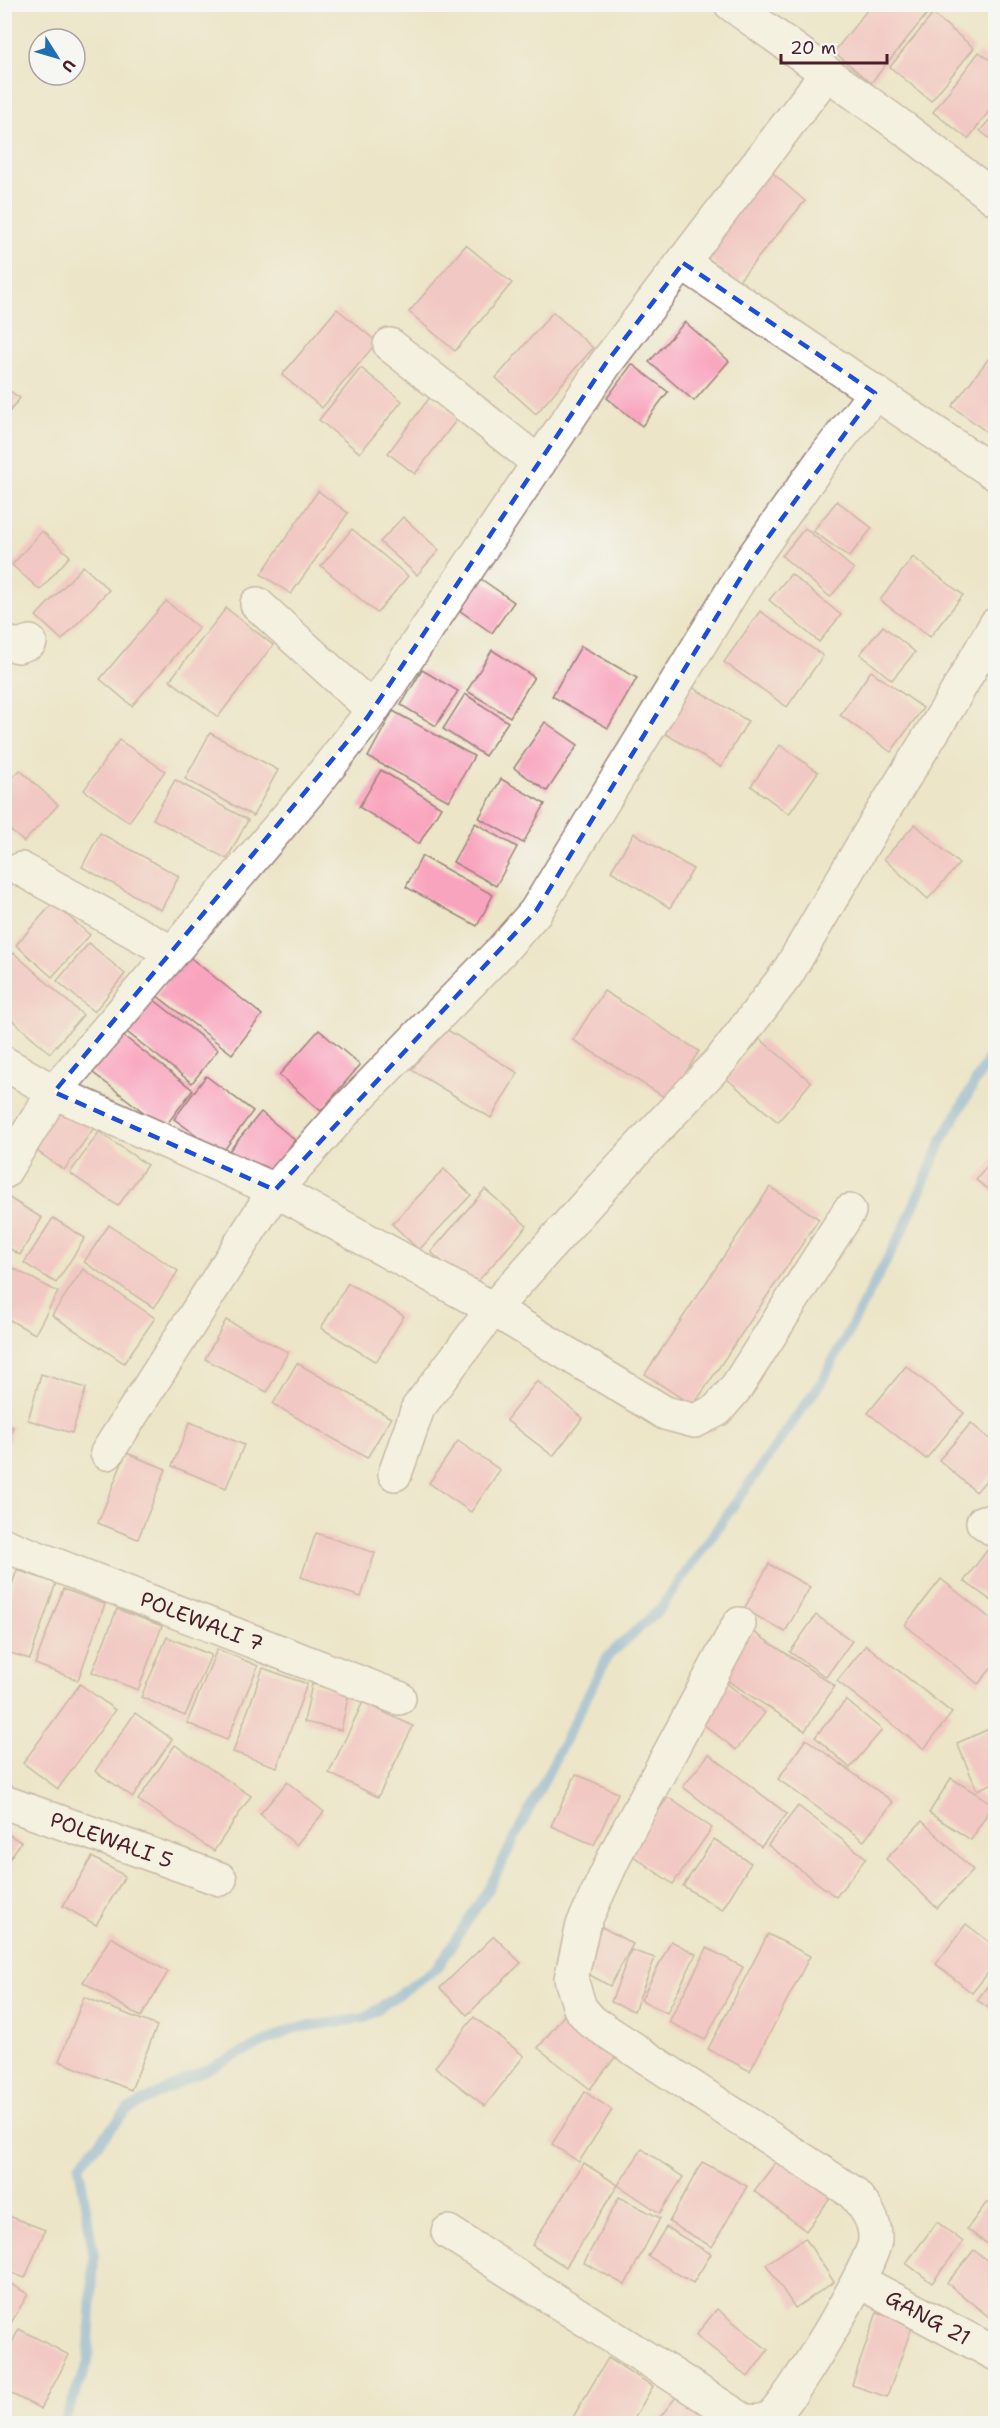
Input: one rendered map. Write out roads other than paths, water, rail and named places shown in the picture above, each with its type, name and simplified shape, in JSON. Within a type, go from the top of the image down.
[{"type":"street","points":[[731,4],[906,130],[996,199]]},
{"type":"street","points":[[4,1172],[54,1092],[312,788],[372,709],[606,363],[827,73]]},
{"type":"street","points":[[683,263],[996,474]]},
{"type":"street","points":[[390,345],[538,463]]},
{"type":"street","points":[[107,1453],[275,1190],[346,1110],[501,951],[536,911],[752,559],[821,462],[875,393]]},
{"type":"street","points":[[257,604],[372,709]]},
{"type":"street","points":[[395,1474],[418,1408],[493,1309],[602,1187],[722,1059],[787,974],[996,624]]},
{"type":"street","points":[[21,869],[171,952]]},
{"type":"street","points":[[4,1064],[54,1092],[275,1190],[493,1309],[664,1413],[695,1421],[717,1410],[736,1388],[849,1211]]},
{"type":"street","name":"POLEWALI 7","points":[[4,1545],[399,1698]]},
{"type":"street","points":[[448,2232],[743,2420],[755,2422],[768,2419],[791,2394],[859,2281],[875,2240],[867,2208],[852,2192],[591,2021],[580,2008],[571,1979],[583,1925],[618,1850],[739,1624]]},
{"type":"street","name":"POLEWALI 5","points":[[4,1802],[220,1879]]},
{"type":"street","name":"GANG 21","points":[[859,2281],[996,2354]]},
{"type":"waterway","points":[[63,2424],[88,2362],[94,2257],[79,2166],[127,2110],[190,2077],[295,2028],[365,2018],[438,1967],[490,1886],[608,1656],[660,1609],[822,1381],[904,1228],[943,1138],[996,1046]]}]
